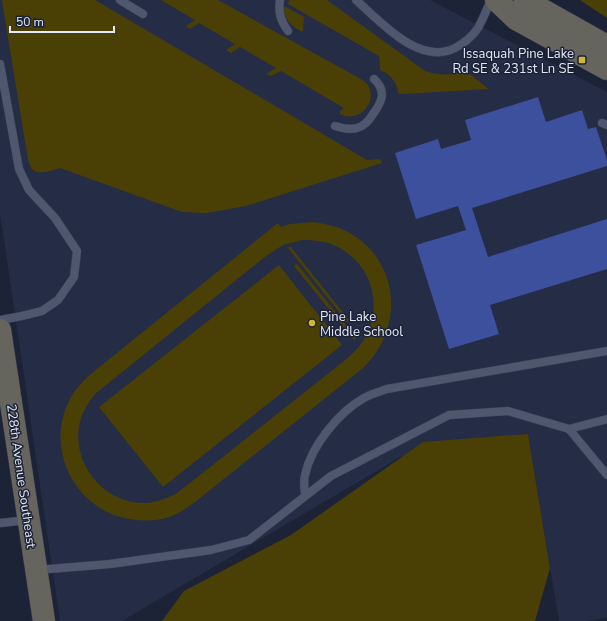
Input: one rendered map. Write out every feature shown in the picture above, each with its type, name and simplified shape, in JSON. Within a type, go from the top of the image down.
[{"type":"main road","points":[[496,0],[516,19],[607,69]]},
{"type":"main road","points":[[525,0],[607,46]]},
{"type":"main road","name":"228th Avenue Southeast","points":[[0,330],[44,621]]},
{"type":"lane","points":[[120,0],[143,14]]},
{"type":"lane","points":[[280,0],[278,9],[281,21],[288,32]]},
{"type":"lane","points":[[356,0],[400,38],[416,48],[434,52],[448,52],[462,45],[477,29],[491,0]]},
{"type":"lane","points":[[0,64],[19,170],[29,190],[54,218],[77,251],[74,277],[58,300],[42,311],[0,320]]},
{"type":"lane","points":[[335,126],[347,129],[357,128],[367,123],[381,103],[381,89],[379,84],[374,79]]},
{"type":"lane","points":[[305,496],[305,475],[315,450],[329,428],[354,405],[365,398],[387,389],[607,351]]},
{"type":"lane","points":[[36,570],[110,564],[211,550],[249,540],[331,476],[449,415],[508,411],[569,429],[607,419]]},
{"type":"lane","points":[[569,429],[607,475]]},
{"type":"lane","points":[[0,523],[29,520]]},
{"type":"shaded area","name":"Pine Lake Middle School","points":[[0,0],[430,0],[607,92],[607,618],[587,621],[559,621],[528,434],[402,456],[122,621],[60,621],[0,213]]},
{"type":"shaded area","points":[[3,0],[95,0],[367,160],[380,159],[382,163],[246,206],[207,213],[182,212],[60,168],[46,172],[35,171],[31,168],[28,160]]},
{"type":"shaded area","points":[[161,0],[218,0],[359,78],[367,84],[369,88],[371,96],[370,102],[358,115],[346,116],[340,114],[340,111],[344,108],[281,71],[271,76],[266,74],[276,68],[240,47],[231,53],[226,50],[235,44],[199,23],[190,29],[186,26],[195,20]]},
{"type":"shaded area","points":[[289,0],[327,0],[425,71],[436,74],[446,74],[466,71],[489,89],[398,93],[396,85],[392,79],[380,70],[379,56],[288,4]]},
{"type":"shaded area","points":[[580,0],[607,0],[607,18]]},
{"type":"shaded area","points":[[283,7],[286,7],[304,17],[302,32],[289,22],[285,16]]},
{"type":"shaded area","points":[[313,222],[340,228],[365,244],[378,260],[387,277],[391,296],[390,315],[386,334],[377,352],[363,368],[195,502],[179,513],[162,519],[148,521],[127,519],[114,515],[99,507],[85,496],[75,483],[67,468],[62,452],[61,435],[63,418],[73,393],[92,373],[278,223],[281,227],[290,224]],"holes":[[[302,240],[320,241],[336,246],[356,260],[364,270],[369,281],[374,305],[369,330],[359,347],[344,361],[176,494],[158,501],[147,503],[131,502],[116,496],[103,488],[93,477],[85,464],[80,449],[78,434],[81,418],[95,394],[266,256],[283,245]]]},
{"type":"shaded area","points":[[290,246],[349,320],[347,322],[288,248]]},
{"type":"shaded area","points":[[297,264],[356,338],[354,340],[294,266]]},
{"type":"shaded area","points":[[279,265],[342,345],[163,487],[99,407]]},
{"type":"shaded area","points":[[528,434],[550,568],[535,621],[162,621],[184,591],[291,535],[423,442]]},
{"type":"building","points":[[538,97],[546,122],[582,110],[588,129],[596,127],[607,160],[607,166],[472,208],[488,257],[607,219],[607,269],[490,305],[499,334],[449,349],[416,245],[466,230],[458,206],[416,219],[395,153],[438,139],[441,149],[471,140],[465,120]]},
{"type":"place","name":"Issaquah Pine Lake Rd SE & 231st Ln SE","points":[[582,60]]},
{"type":"place","name":"Pine Lake Middle School","points":[[312,323]]}]
